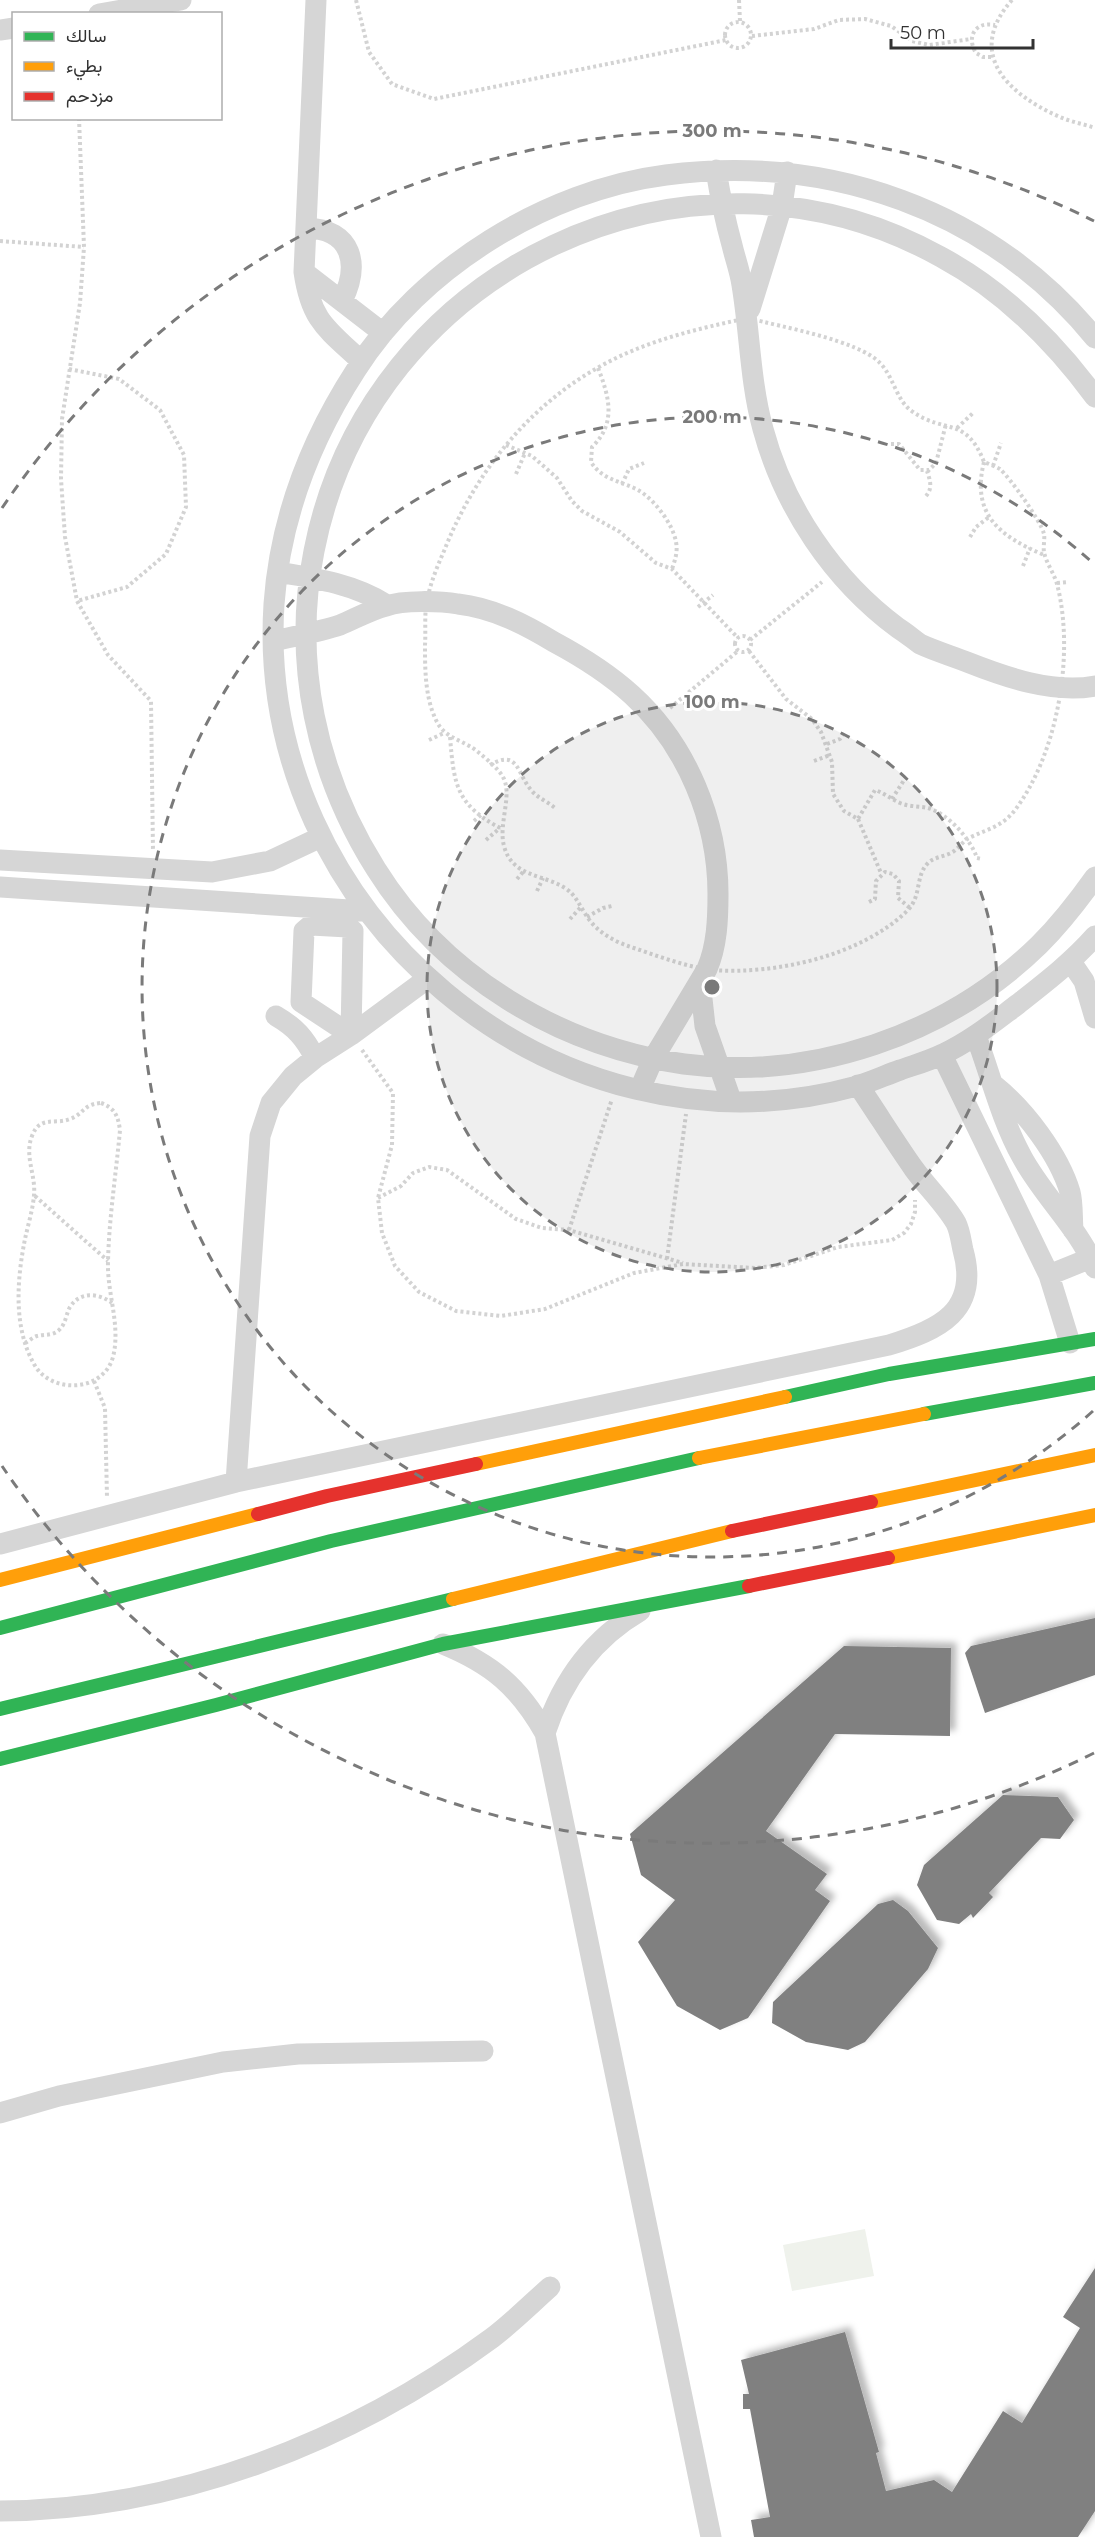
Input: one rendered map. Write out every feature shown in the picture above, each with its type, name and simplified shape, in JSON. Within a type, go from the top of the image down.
[{"type":"street","points":[[111,12],[181,0]]},
{"type":"street","points":[[316,0],[304,272],[307,296],[314,315],[361,361]]},
{"type":"street","points":[[716,170],[742,281],[748,318],[753,385],[763,429],[777,472],[797,513],[821,550],[837,570],[883,616],[920,643],[1001,676],[1039,684],[1092,690]]},
{"type":"street","points":[[1095,338],[1050,291],[1005,255],[956,225],[904,201],[849,183],[787,172],[716,170],[658,176],[606,188],[555,206],[507,230],[461,260],[420,294],[383,333],[361,361],[331,409],[306,461],[288,516],[278,572],[274,640],[277,691],[286,742],[301,790],[321,837],[341,875],[365,911],[395,947],[427,979],[470,1014],[516,1043],[566,1066],[617,1084],[688,1098],[731,1100],[785,1098],[858,1085],[942,1055],[976,1036],[1071,962],[1095,936]]},
{"type":"street","points":[[748,318],[782,206],[787,172]]},
{"type":"street","points":[[1095,397],[1067,359],[1029,319],[986,284],[939,255],[889,232],[847,219],[782,206],[722,203],[668,208],[615,220],[562,239],[513,265],[468,296],[427,333],[391,375],[361,421],[337,470],[323,512],[309,577],[305,634],[310,698],[318,740],[335,791],[358,840],[386,886],[413,919],[459,965],[502,997],[549,1023],[579,1036],[653,1059],[720,1068],[773,1066],[822,1059],[870,1047],[916,1029],[960,1006],[1001,978],[1039,945],[1072,909],[1095,877]]},
{"type":"street","points":[[306,228],[329,232],[347,247],[352,258],[351,280],[342,301]]},
{"type":"street","points":[[304,272],[383,333]]},
{"type":"street","points":[[278,572],[309,577],[370,594],[387,605]]},
{"type":"street","points":[[274,640],[339,625],[387,605],[457,603],[488,609],[525,625],[602,671],[634,697],[655,720],[683,760],[700,797],[712,836],[718,876],[718,916],[712,956],[700,981],[653,1059],[640,1089]]},
{"type":"street","points":[[0,860],[212,872],[270,861],[321,837]]},
{"type":"street","points":[[0,887],[365,911]]},
{"type":"street","points":[[308,925],[348,927],[353,931],[351,1035],[301,1002],[304,931],[308,925]]},
{"type":"street","points":[[1071,962],[1084,981],[1095,1018]]},
{"type":"street","points":[[236,1482],[260,1136],[271,1103],[293,1076],[315,1058],[351,1035],[427,979]]},
{"type":"street","points":[[700,981],[705,1026],[731,1100]]},
{"type":"street","points":[[276,1016],[294,1027],[307,1041],[315,1058]]},
{"type":"street","points":[[976,1036],[995,1086],[1015,1102],[1030,1120],[1055,1160],[1070,1192],[1073,1230],[1093,1263],[1049,1275]]},
{"type":"street","points":[[942,1055],[1049,1275],[1071,1343]]},
{"type":"street","points":[[0,1544],[236,1482],[888,1345],[923,1335],[942,1323],[961,1305],[967,1283],[968,1266],[956,1224],[913,1167],[858,1085]]},
{"type":"street","points":[[0,1580],[327,1496],[889,1374],[1095,1339]]},
{"type":"street","points":[[0,1628],[121,1593],[358,1534],[851,1427],[1095,1383]]},
{"type":"street","points":[[0,1709],[749,1527],[1095,1455]]},
{"type":"street","points":[[0,1760],[443,1644],[647,1606],[1095,1515]]},
{"type":"street","points":[[545,1733],[562,1690],[589,1652],[626,1619],[647,1606]]},
{"type":"street","points":[[443,1644],[469,1654],[507,1681],[531,1708],[545,1733],[711,2537]]},
{"type":"street","points":[[0,2113],[71,2094],[185,2069],[241,2060],[317,2054],[483,2051]]},
{"type":"street","points":[[0,2511],[34,2511],[105,2503],[175,2489],[243,2469],[310,2444],[374,2413],[436,2377],[494,2336],[550,2287]]},
{"type":"path","points":[[356,0],[369,52],[392,84],[434,99],[726,40]]},
{"type":"path","points":[[739,0],[740,21]]},
{"type":"path","points":[[1012,0],[994,25],[991,57],[1009,86],[1060,117],[1095,128]]},
{"type":"path","points":[[752,36],[814,29],[839,20],[865,19],[891,26],[912,41],[929,45],[971,39]]},
{"type":"path","points":[[740,21],[751,29],[752,36],[749,43],[737,48],[726,40],[725,33],[727,26],[740,21]]},
{"type":"path","points":[[991,57],[983,57],[976,53],[971,39],[979,26],[994,25]]},
{"type":"path","points":[[79,120],[84,246],[80,303],[62,419],[61,479],[65,537],[77,601],[108,655],[151,701],[153,870]]},
{"type":"path","points":[[0,241],[84,246]]},
{"type":"path","points":[[426,603],[456,520],[483,474],[506,445],[554,397],[598,368],[646,345],[696,329],[748,318],[861,348],[882,364],[908,409],[957,428],[970,436],[978,447],[984,462],[980,490],[988,517],[995,526],[1044,555]]},
{"type":"path","points":[[598,368],[611,406],[609,421],[600,440],[592,447],[591,462],[601,474],[640,490],[663,514],[672,528],[676,549],[672,569]]},
{"type":"path","points":[[69,369],[119,379],[160,410],[184,455],[186,507],[166,554],[127,587],[77,601]]},
{"type":"path","points":[[957,428],[973,413]]},
{"type":"path","points":[[891,444],[899,444],[920,470],[927,471],[936,463],[946,424]]},
{"type":"path","points":[[993,466],[1000,443]]},
{"type":"path","points":[[506,445],[525,453],[547,467],[582,511],[620,532],[656,563],[672,569],[738,638]]},
{"type":"path","points":[[516,474],[525,453]]},
{"type":"path","points":[[984,462],[999,468],[1029,508],[1044,533],[1044,555],[1057,583],[1065,642],[1062,686]]},
{"type":"path","points":[[622,483],[629,469],[644,463]]},
{"type":"path","points":[[926,496],[930,491],[931,482],[927,471]]},
{"type":"path","points":[[970,537],[976,526],[988,517]]},
{"type":"path","points":[[1023,566],[1030,548]]},
{"type":"path","points":[[837,570],[750,640],[748,651],[786,699],[812,719],[827,744],[834,778],[833,794],[844,811],[858,819],[881,873]]},
{"type":"path","points":[[1057,583],[1068,582]]},
{"type":"path","points":[[698,607],[714,595]]},
{"type":"path","points":[[738,651],[735,644],[738,638],[744,636],[750,640]]},
{"type":"path","points":[[655,720],[738,651],[748,651]]},
{"type":"path","points":[[429,740],[444,733]]},
{"type":"path","points":[[827,744],[840,739],[844,733]]},
{"type":"path","points":[[450,736],[454,779],[459,793],[481,815],[501,829],[486,840]]},
{"type":"path","points":[[813,760],[831,755]]},
{"type":"path","points":[[490,765],[505,759],[513,761],[530,788],[555,808]]},
{"type":"path","points":[[892,799],[906,777]]},
{"type":"path","points":[[858,819],[874,790],[902,804],[938,812],[963,835],[975,850],[977,858],[982,860]]},
{"type":"path","points":[[474,821],[481,815]]},
{"type":"path","points":[[517,879],[523,872]]},
{"type":"path","points":[[881,873],[889,872],[896,877],[900,887],[898,898],[910,908]]},
{"type":"path","points":[[868,903],[875,899],[876,881],[881,873]]},
{"type":"path","points":[[537,891],[543,878]]},
{"type":"path","points":[[587,916],[612,906]]},
{"type":"path","points":[[570,919],[581,907]]},
{"type":"path","points":[[351,1035],[393,1093],[392,1145],[378,1198],[382,1233],[395,1266],[420,1292],[456,1311],[501,1316],[545,1309],[634,1273],[684,1264]]},
{"type":"path","points":[[570,1230],[617,1084]]},
{"type":"path","points":[[667,1259],[688,1098]]},
{"type":"path","points":[[90,1104],[111,1107],[119,1119],[120,1130],[108,1261],[116,1324],[113,1356],[108,1367],[94,1381],[79,1385],[53,1383],[37,1369],[25,1343],[18,1313],[20,1273],[34,1196],[29,1161],[32,1134],[44,1122],[50,1119],[69,1120],[90,1104]]},
{"type":"path","points":[[378,1198],[401,1186],[413,1173],[429,1167],[447,1170],[516,1219],[542,1228],[570,1230],[684,1264],[745,1268],[784,1265],[838,1247],[892,1240],[904,1233],[913,1218],[913,1167]]},
{"type":"path","points":[[34,1196],[108,1261]]},
{"type":"path","points":[[25,1343],[37,1336],[50,1335],[60,1330],[69,1309],[75,1301],[84,1296],[104,1297],[113,1304]]},
{"type":"path","points":[[94,1381],[105,1408],[106,1516]]},
{"type":"shaded area","points":[[865,2229],[874,2276],[792,2291],[783,2245]]},
{"type":"building","points":[[1095,1618],[1095,1675],[985,1713],[965,1653],[971,1646]]},
{"type":"building","points":[[844,1646],[951,1648],[950,1736],[835,1734],[766,1831],[827,1874],[815,1890],[830,1901],[748,2018],[720,2030],[677,2006],[638,1942],[675,1900],[641,1875],[630,1834]]},
{"type":"building","points":[[1003,1795],[1058,1797],[1074,1820],[1060,1839],[1041,1838],[989,1893],[993,1897],[973,1918],[971,1914],[959,1924],[937,1920],[917,1885],[924,1865]]},
{"type":"building","points":[[893,1900],[908,1911],[938,1948],[928,1969],[865,2042],[848,2050],[806,2042],[772,2023],[773,2002],[878,1904]]},
{"type":"building","points":[[1095,2268],[1095,2511],[1078,2537],[754,2537],[751,2520],[770,2517],[750,2409],[743,2409],[743,2394],[749,2394],[741,2360],[845,2332],[879,2452],[876,2453],[886,2491],[934,2480],[952,2492],[1003,2411],[1022,2423],[1080,2328],[1063,2317]]},
{"type":"traffic: fast","points":[[785,1397],[889,1374],[1095,1339]]},
{"type":"traffic: fast","points":[[924,1414],[1095,1383]]},
{"type":"traffic: fast","points":[[0,1628],[331,1541],[699,1458]]},
{"type":"traffic: fast","points":[[0,1759],[216,1705],[443,1644],[749,1586]]},
{"type":"traffic: fast","points":[[0,1709],[453,1599]]},
{"type":"traffic: slow","points":[[476,1464],[785,1397]]},
{"type":"traffic: slow","points":[[699,1458],[924,1414]]},
{"type":"traffic: slow","points":[[871,1502],[1095,1455]]},
{"type":"traffic: slow","points":[[0,1580],[258,1514]]},
{"type":"traffic: slow","points":[[888,1558],[1095,1515]]},
{"type":"traffic: slow","points":[[453,1599],[732,1531]]},
{"type":"traffic: jam","points":[[258,1514],[327,1496],[476,1464]]},
{"type":"traffic: jam","points":[[732,1531],[871,1502]]},
{"type":"traffic: jam","points":[[749,1586],[888,1558]]}]
